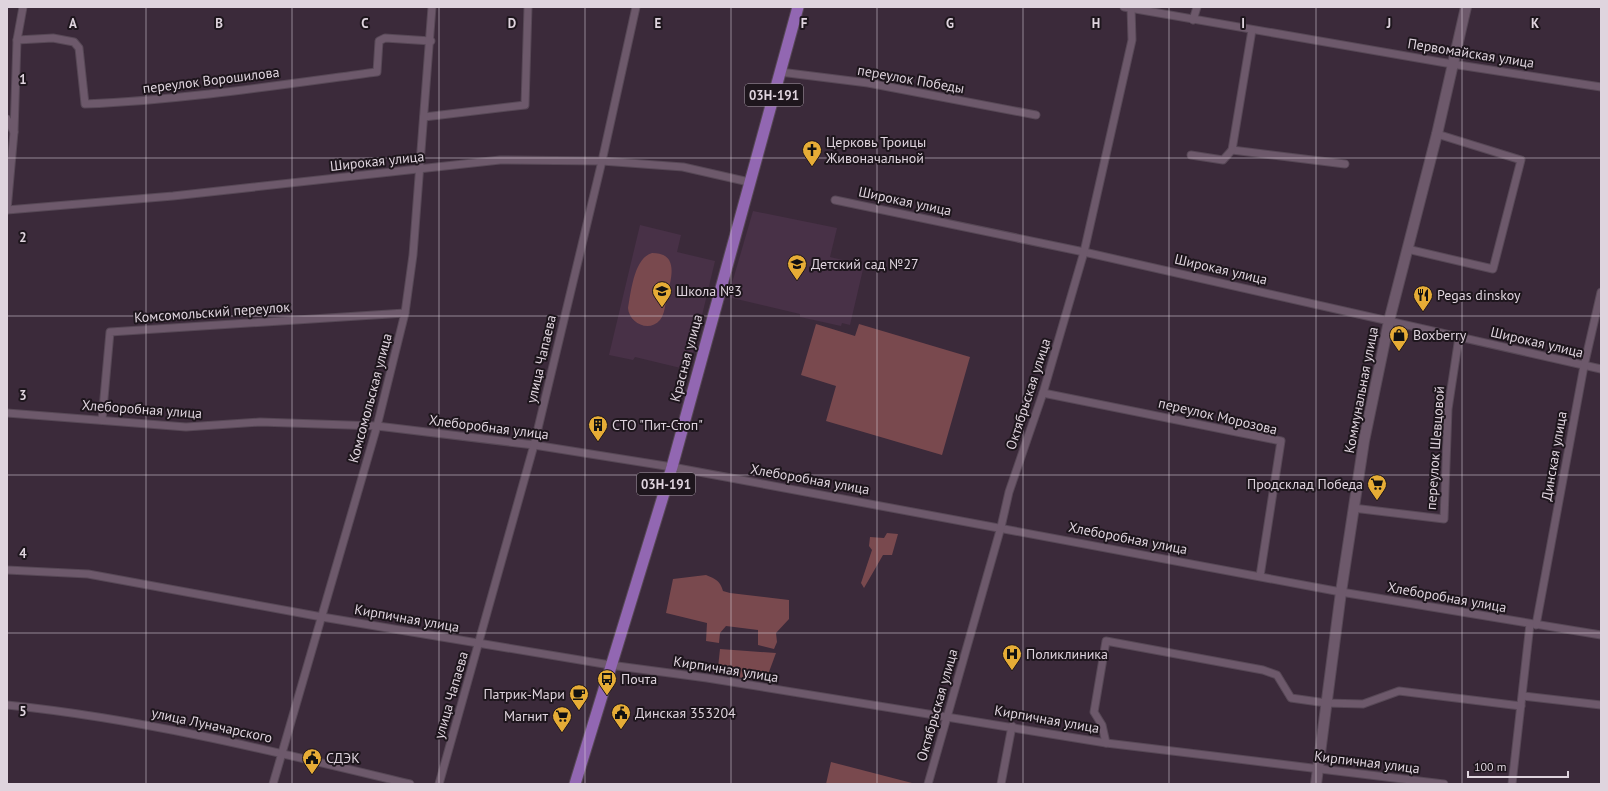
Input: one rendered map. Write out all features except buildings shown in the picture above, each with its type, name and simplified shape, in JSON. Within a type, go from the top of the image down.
[{"type":"main road","name":"Красная улица","points":[[575,784],[610,665],[672,467],[798,7]]},
{"type":"street","points":[[7,210],[14,132],[17,40],[23,7]]},
{"type":"street","name":"Комсомольская улица","points":[[273,784],[377,426],[405,313],[413,255],[419,169],[431,41],[432,7]]},
{"type":"street","points":[[424,117],[525,105],[528,7]]},
{"type":"street","name":"улица Чапаева","points":[[439,784],[534,445],[602,161],[636,7]]},
{"type":"street","name":"Первомайская улица","points":[[1128,7],[1193,20],[1452,64],[1601,87]]},
{"type":"street","name":"Октябрьская улица","points":[[928,784],[1001,527],[1009,492],[1043,393],[1084,252],[1132,40],[1128,7]]},
{"type":"street","points":[[1193,20],[1197,7]]},
{"type":"street","name":"Коммунальная улица","points":[[1316,784],[1341,592],[1364,441],[1389,321],[1437,134],[1466,7]]},
{"type":"street","points":[[1191,155],[1224,160],[1232,150],[1252,30]]},
{"type":"street","name":"переулок Ворошилова","points":[[17,40],[53,38],[74,42],[79,48],[85,104],[140,102],[377,72],[379,41],[385,38],[431,41]]},
{"type":"street","name":"переулок Победы","points":[[780,72],[868,83],[1036,115]]},
{"type":"street","points":[[7,119],[14,132]]},
{"type":"street","points":[[1407,249],[1493,269],[1522,160],[1437,134]]},
{"type":"street","points":[[1232,150],[1345,164]]},
{"type":"street","name":"Широкая улица","points":[[7,210],[173,196],[500,160],[602,161],[683,167],[749,182]]},
{"type":"street","name":"Широкая улица","points":[[835,200],[1084,252],[1601,369]]},
{"type":"street","name":"Динская улица","points":[[1512,784],[1521,706],[1533,625],[1584,366],[1601,292]]},
{"type":"street","name":"Комсомольский переулок","points":[[102,420],[110,332],[405,313]]},
{"type":"street","name":"переулок Шевцовой","points":[[1353,508],[1444,519],[1448,409],[1459,337]]},
{"type":"street","name":"переулок Морозова","points":[[1043,393],[1281,441],[1260,576]]},
{"type":"street","name":"Хлеборобная улица","points":[[7,413],[186,427],[260,422],[377,426],[534,445],[672,467],[1001,527],[1341,592],[1533,625],[1601,635]]},
{"type":"street","name":"Кирпичная улица","points":[[7,570],[88,574],[322,617],[610,665],[701,677],[1012,726],[1106,743],[1318,770],[1444,784]]},
{"type":"street","points":[[1106,743],[1102,725],[1094,712],[1106,641],[1263,670],[1277,675],[1291,698],[1326,703],[1363,704],[1399,691],[1521,706]]},
{"type":"street","points":[[1523,696],[1601,705]]},
{"type":"street","name":"улица Луначарского","points":[[7,705],[60,710],[170,729],[283,753],[410,784]]},
{"type":"street","points":[[1001,784],[1012,726]]},
{"type":"shaded area","name":"Детский сад №27","points":[[753,211],[837,228],[830,257],[864,265],[850,325],[842,323],[841,326],[800,317],[800,314],[728,297]]},
{"type":"shaded area","name":"Школа №3","points":[[640,225],[681,235],[677,252],[715,261],[689,370],[635,357],[633,360],[609,355]]},
{"type":"shaded area","points":[[652,253],[661,254],[667,257],[672,268],[662,318],[656,324],[645,326],[636,322],[632,318],[628,308],[637,268],[646,256]]},
{"type":"shaded area","points":[[816,324],[855,336],[859,324],[970,357],[942,455],[826,421],[836,386],[801,375]]},
{"type":"shaded area","points":[[887,533],[898,534],[892,555],[883,555],[864,588],[861,583],[872,550],[869,546],[870,537],[884,538]]},
{"type":"shaded area","points":[[706,575],[717,581],[723,591],[789,600],[789,619],[776,633],[777,642],[774,649],[758,645],[758,630],[726,626],[720,633],[719,643],[706,641],[707,623],[666,613],[673,579]]},
{"type":"shaded area","points":[[720,649],[776,653],[766,680],[752,680],[735,676],[718,668]]},
{"type":"shaded area","points":[[831,762],[912,783],[912,784],[826,784]]},
{"type":"place","name":"Церковь Троицы Живоначальной","points":[[812,167]]},
{"type":"place","name":"Детский сад №27","points":[[797,281]]},
{"type":"place","name":"Школа №3","points":[[662,308]]},
{"type":"place","name":"Pegas dinskoy","points":[[1423,312]]},
{"type":"place","name":"Boxberry","points":[[1399,352]]},
{"type":"place","name":"СТО \"Пит-Стоп\"","points":[[598,442]]},
{"type":"place","name":"Продсклад Победа","points":[[1377,501]]},
{"type":"place","name":"Поликлиника","points":[[1012,671]]},
{"type":"place","name":"Почта","points":[[607,696]]},
{"type":"place","name":"Патрик-Мари","points":[[579,711]]},
{"type":"place","name":"Динская 353204","points":[[621,730]]},
{"type":"place","name":"Магнит","points":[[562,733]]},
{"type":"place","name":"СДЭК","points":[[312,775]]}]
